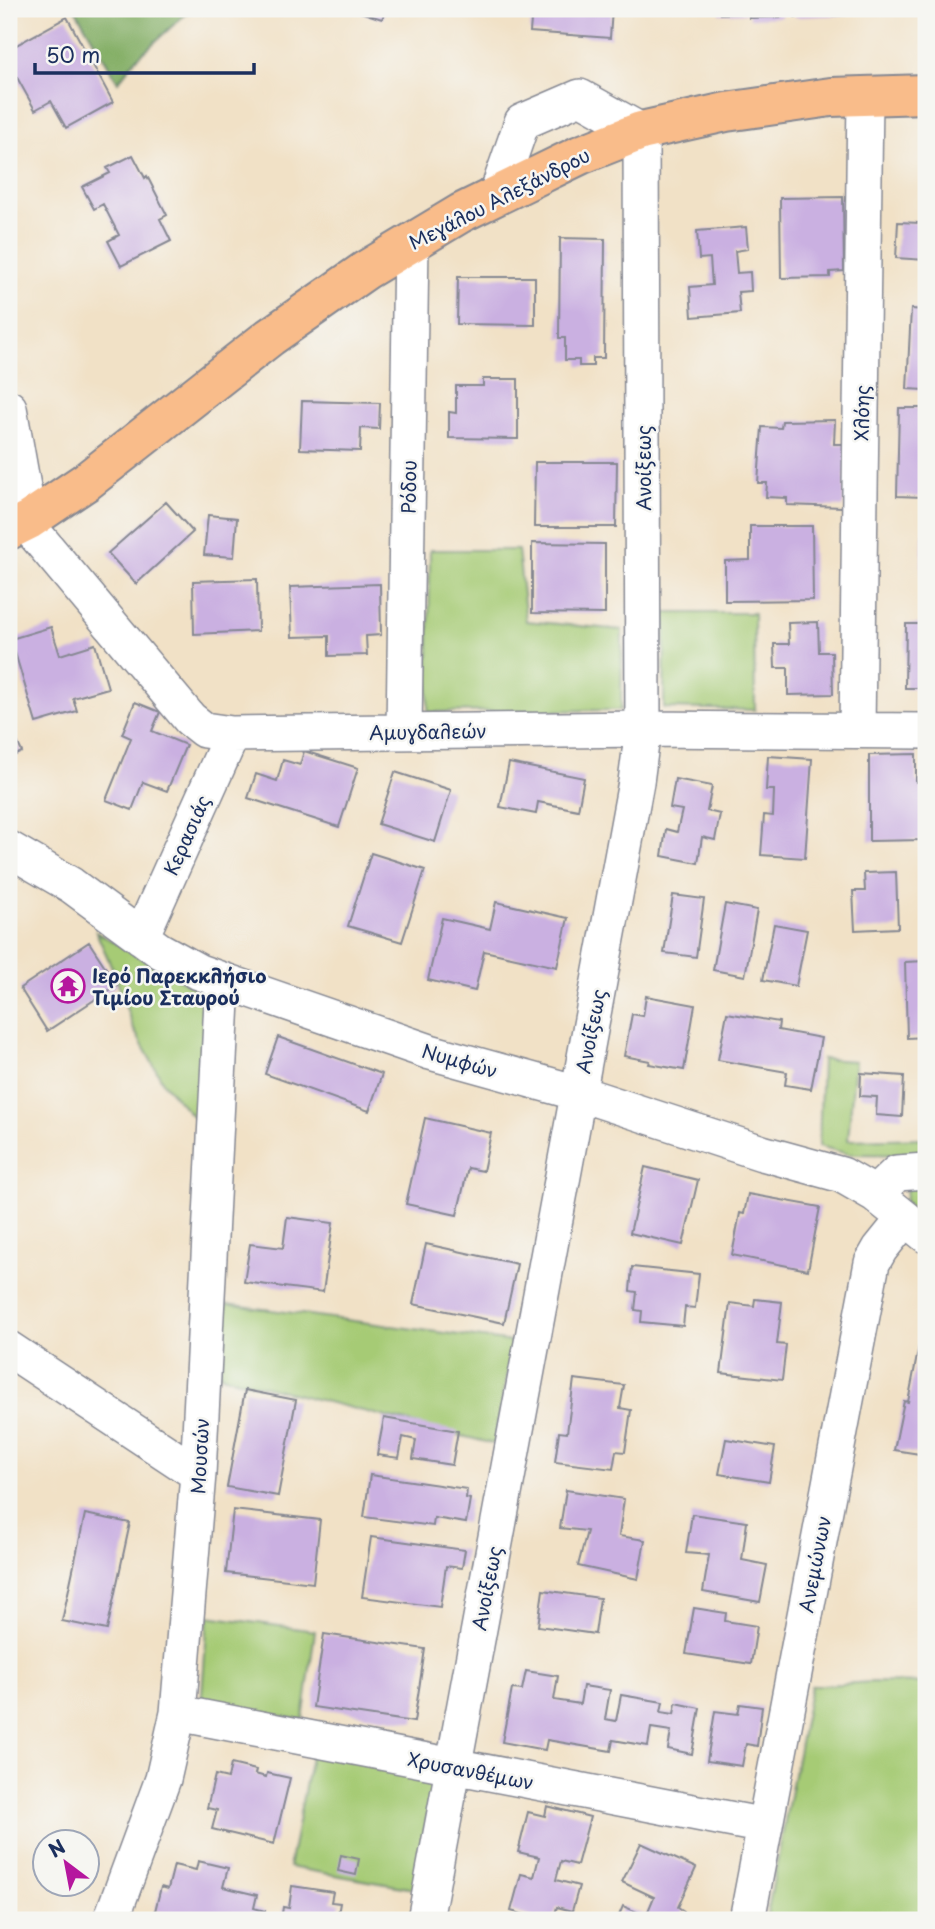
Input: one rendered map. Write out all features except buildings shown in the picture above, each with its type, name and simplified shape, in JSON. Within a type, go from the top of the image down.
[{"type":"main road","name":"Μεγάλου Αλεξάνδρου","points":[[19,525],[87,481],[270,337],[366,270],[497,194],[580,155],[641,131],[684,120],[772,104],[831,97],[926,94]]},
{"type":"street","name":"Χλόης","points":[[857,730],[865,96]]},
{"type":"street","points":[[497,194],[522,122],[580,97],[641,131]]},
{"type":"street","name":"Ανοίξεως","points":[[425,1920],[636,782],[643,729],[641,131]]},
{"type":"street","name":"Ρόδου","points":[[404,732],[411,242]]},
{"type":"street","points":[[9,408],[19,525]]},
{"type":"street","name":"Αμυγδαλεών","points":[[19,525],[35,534],[196,726],[212,733],[643,729],[926,731]]},
{"type":"street","name":"Κερασιάς","points":[[141,937],[232,734]]},
{"type":"street","name":"Νυμφών","points":[[9,849],[80,891],[180,963],[223,981],[430,1052],[578,1093],[762,1153],[842,1175],[875,1194],[916,1226]]},
{"type":"street","name":"Μουσών","points":[[111,1920],[163,1779],[178,1713],[198,1474],[223,981]]},
{"type":"street","points":[[875,1194],[897,1173],[926,1171]]},
{"type":"street","name":"Ανεμώνων","points":[[747,1920],[872,1263],[880,1249],[916,1226]]},
{"type":"street","points":[[9,1349],[198,1474]]},
{"type":"street","name":"Χρυσανθέμων","points":[[178,1713],[765,1826]]},
{"type":"green space","points":[[75,9],[191,9],[136,59],[118,82]]},
{"type":"green space","points":[[430,550],[518,550],[526,621],[622,630],[621,710],[428,712]]},
{"type":"green space","points":[[665,613],[754,613],[755,710],[664,708]]},
{"type":"green space","points":[[96,932],[212,998],[202,1127],[164,1084],[133,1028],[115,974]]},
{"type":"green space","points":[[822,1059],[855,1061],[848,1140],[926,1138],[926,1155],[848,1154],[819,1146]]},
{"type":"green space","points":[[907,1187],[926,1187],[926,1219],[905,1203]]},
{"type":"green space","points":[[226,1304],[513,1342],[494,1444],[220,1375]]},
{"type":"green space","points":[[208,1616],[315,1631],[303,1720],[201,1706]]},
{"type":"green space","points":[[872,1682],[926,1683],[926,1920],[766,1920],[811,1686]]},
{"type":"green space","points":[[312,1752],[435,1776],[414,1889],[289,1867]]},
{"type":"place","name":"Ιερό Παρεκκλήσιο Τιμίου Σταυρού","points":[[68,986]]}]
